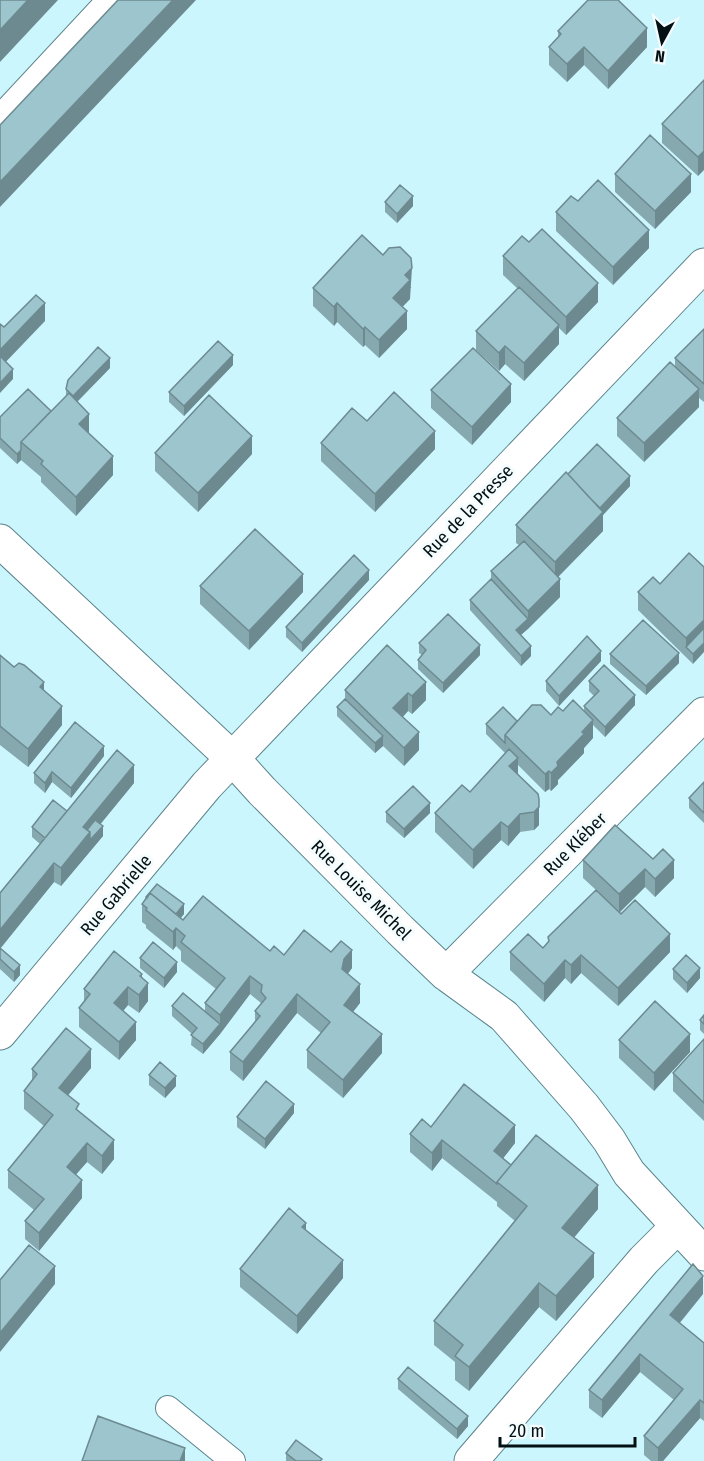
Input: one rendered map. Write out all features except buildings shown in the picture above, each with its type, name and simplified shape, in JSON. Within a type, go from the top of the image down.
[{"type":"street","name":"Rue de la Presse","points":[[233,759],[704,265]]},
{"type":"street","name":"Rue Louise Michel","points":[[0,541],[233,759],[400,930],[447,974],[504,1016],[584,1107],[609,1140],[629,1173],[703,1252]]},
{"type":"street","name":"Rue Kléber","points":[[447,974],[704,714]]},
{"type":"street","name":"Rue Gabrielle","points":[[0,1033],[207,785],[233,759]]},
{"type":"street","points":[[471,1461],[644,1260],[678,1226]]},
{"type":"lane","points":[[0,117],[109,0]]},
{"type":"lane","points":[[168,1408],[233,1461]]}]
